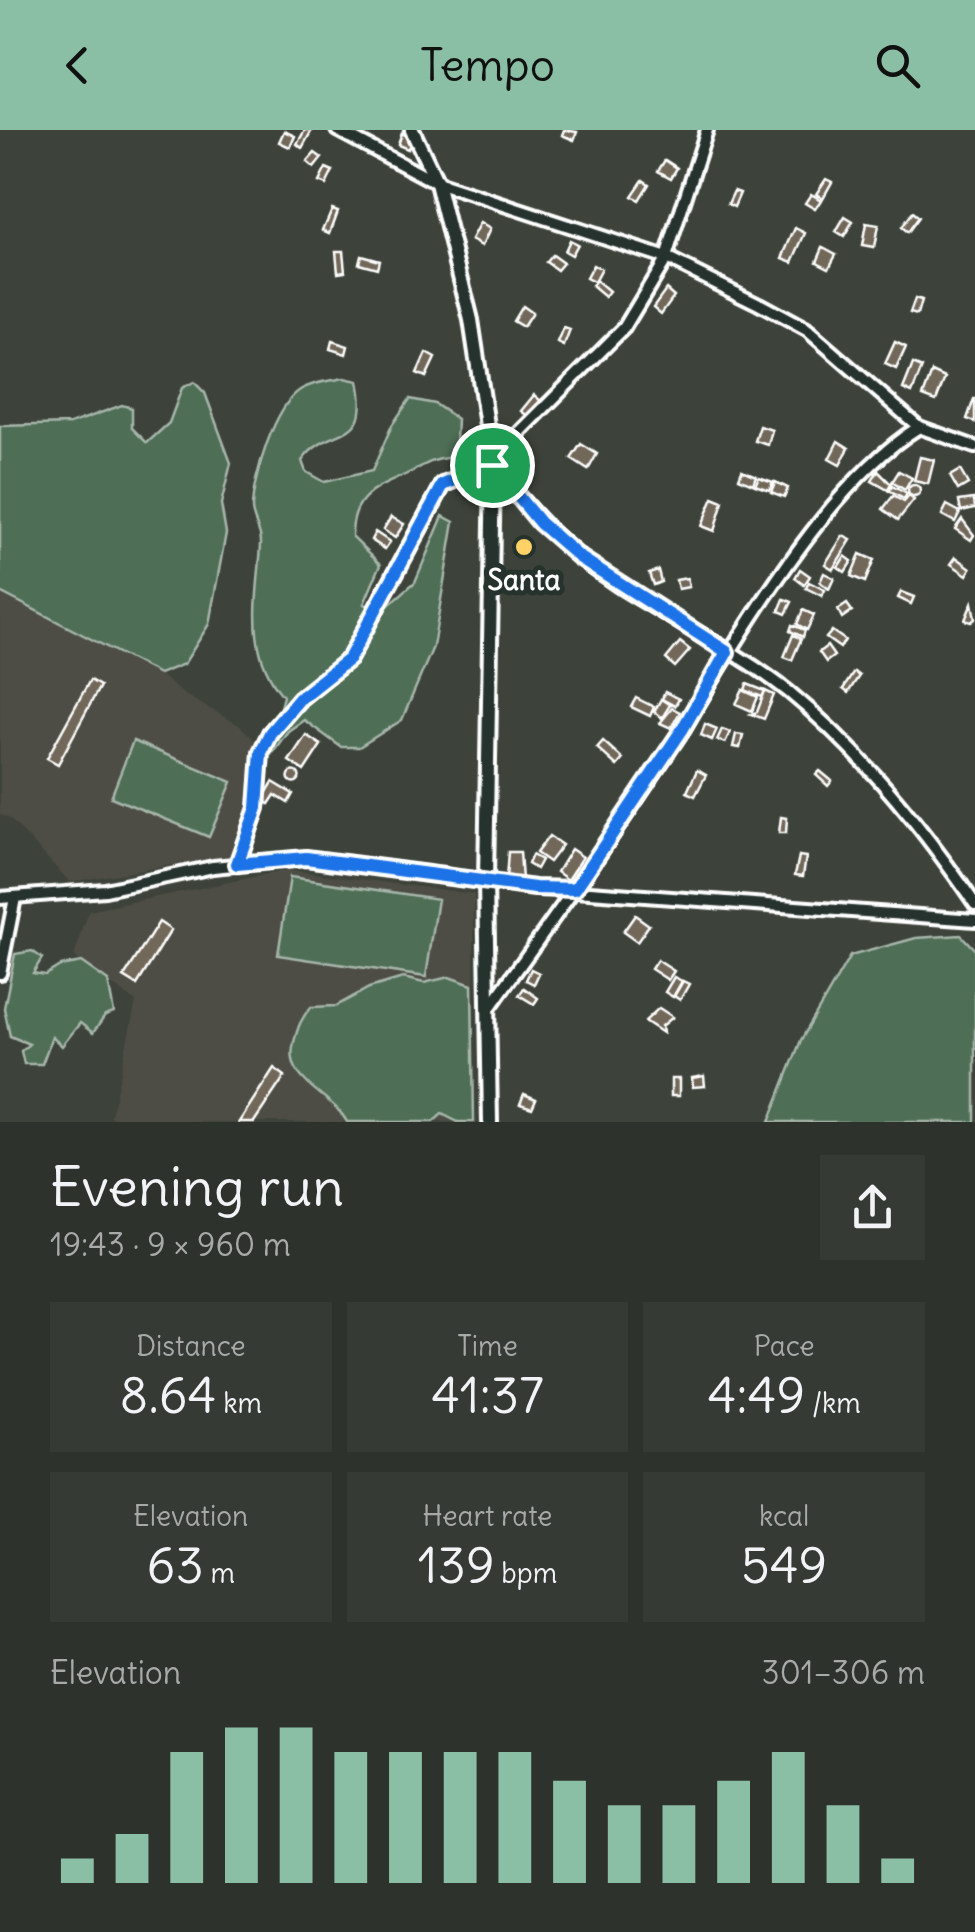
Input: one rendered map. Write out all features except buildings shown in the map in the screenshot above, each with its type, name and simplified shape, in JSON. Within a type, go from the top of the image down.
[{"type":"main road","points":[[412,130],[436,184],[472,320],[492,465],[486,880],[490,1122]]},
{"type":"street","points":[[336,130],[436,184],[666,258],[807,330],[919,427],[975,447]]},
{"type":"street","points":[[237,864],[257,808],[261,752],[270,733],[300,698],[349,659],[443,485],[492,465],[502,450],[624,328],[666,258],[707,130]]},
{"type":"street","points":[[490,1006],[682,730],[727,652],[832,508],[884,449],[919,427]]},
{"type":"street","points":[[492,465],[540,523],[579,557],[786,690],[833,731],[940,852],[972,899]]},
{"type":"street","points":[[0,898],[105,890],[237,864],[306,858],[575,889],[975,920]]},
{"type":"street","points":[[972,899],[975,880]]},
{"type":"street","points":[[0,973],[15,898]]},
{"type":"shaded area","points":[[0,592],[159,674],[183,694],[239,725],[258,743],[248,814],[232,855],[70,882],[10,819],[0,814]]},
{"type":"shaded area","points":[[288,870],[474,894],[474,1122],[119,1122],[111,1116],[136,1002],[74,957],[89,911]]},
{"type":"green space","points":[[344,378],[358,381],[359,417],[354,426],[313,449],[302,461],[306,472],[324,482],[372,471],[392,425],[410,399],[435,404],[457,419],[456,441],[447,458],[428,463],[369,494],[353,521],[352,536],[381,564],[364,604],[382,611],[415,582],[443,516],[454,522],[433,647],[402,720],[359,747],[341,747],[304,720],[288,731],[272,753],[270,745],[283,696],[271,679],[258,642],[256,604],[261,539],[252,508],[256,479],[274,427],[291,399],[310,385]]},
{"type":"green space","points":[[194,382],[205,393],[231,463],[221,504],[226,533],[209,624],[184,664],[159,674],[0,592],[0,426],[70,424],[122,405],[132,408],[132,428],[147,443],[169,423],[182,388]]},
{"type":"green space","points":[[133,741],[232,782],[209,837],[111,797]]},
{"type":"green space","points":[[290,877],[438,899],[426,977],[278,955]]},
{"type":"green space","points":[[961,935],[975,950],[975,1122],[769,1122],[801,1040],[850,956],[916,938]]},
{"type":"green space","points":[[32,951],[42,958],[33,973],[45,975],[60,966],[81,962],[108,981],[114,1013],[105,1016],[93,1033],[80,1023],[62,1046],[52,1037],[42,1064],[24,1064],[21,1051],[29,1044],[10,1036],[4,1008],[15,954]]},
{"type":"green space","points":[[449,977],[472,985],[474,1122],[458,1122],[442,1114],[433,1122],[347,1122],[295,1068],[294,1042],[311,1007],[336,1006],[369,988],[403,978],[424,983]]},
{"type":"place","name":"Santa","points":[[524,547]]},
{"type":"route","points":[[492,465],[540,523],[579,557],[617,585],[727,652],[682,730],[575,889],[535,888],[306,858],[237,864],[257,808],[261,752],[270,733],[300,698],[349,659],[443,485],[492,465]]}]
